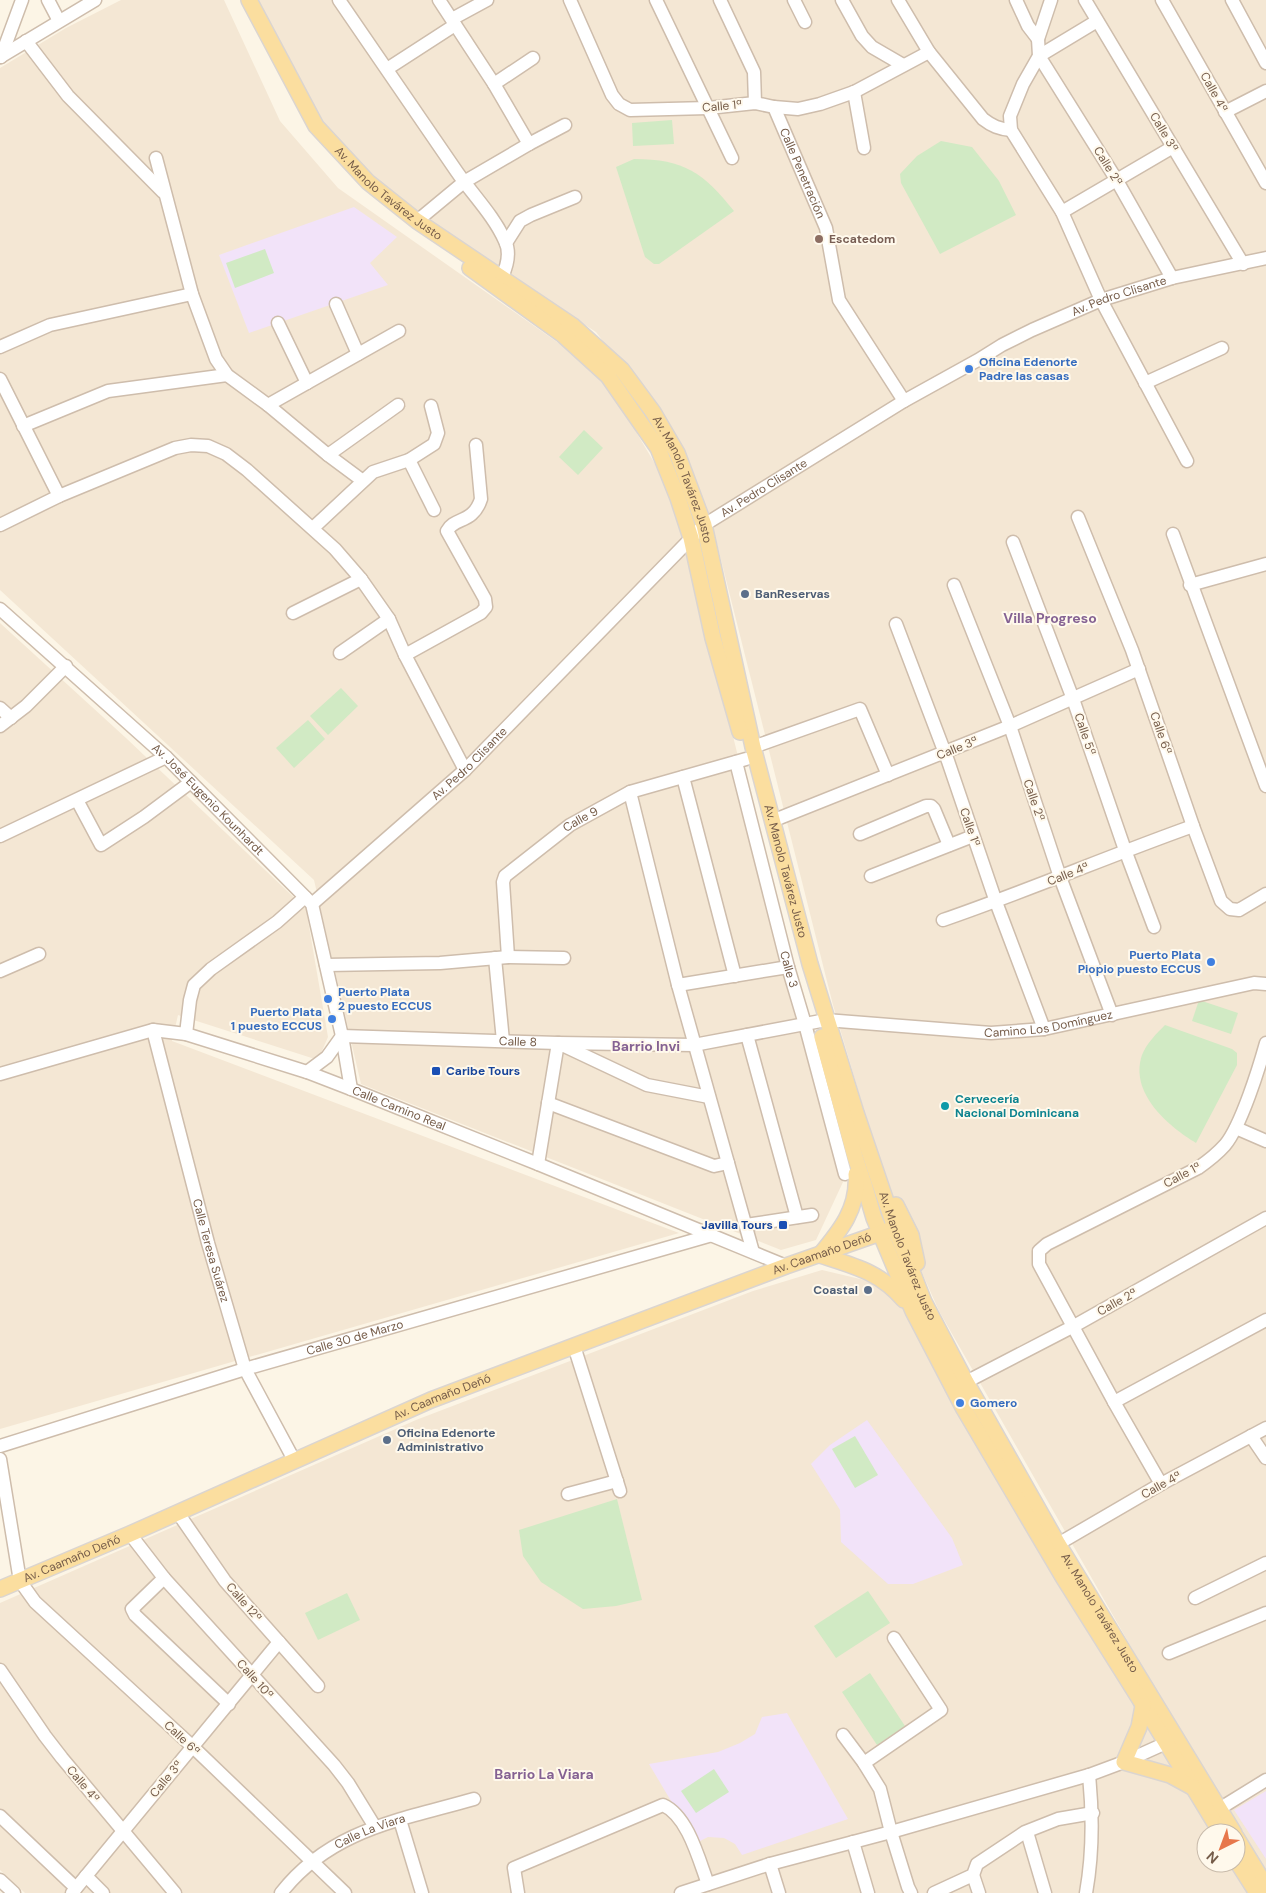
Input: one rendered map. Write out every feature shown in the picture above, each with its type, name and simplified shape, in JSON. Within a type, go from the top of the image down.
[{"type":"main road","name":"Av. Manolo Tavárez Justo","points":[[237,0],[283,84],[314,134],[362,190],[409,226],[563,335],[608,376],[658,448],[678,498],[691,538],[713,638],[745,756],[772,821],[810,964],[816,1022],[878,1178],[924,1302],[966,1382],[1170,1741],[1193,1788],[1215,1823]]},
{"type":"main road","name":"Av. Manolo Tavárez Justo","points":[[249,0],[316,126],[368,182],[417,222],[573,326],[622,370],[653,412],[677,453],[704,526],[745,756],[816,1022],[854,1157],[879,1234],[913,1311],[964,1409],[1063,1577],[1143,1706],[1228,1823]]},
{"type":"main road","points":[[854,1157],[856,1192],[850,1214],[840,1231],[820,1255],[860,1268],[881,1279],[893,1288],[913,1311]]},
{"type":"main road","points":[[878,1178],[896,1205],[911,1235],[917,1264],[918,1287]]},
{"type":"main road","name":"Av. Caamaño Deñó","points":[[0,1589],[178,1513],[431,1400],[786,1266],[895,1228]]},
{"type":"main road","points":[[1143,1706],[1139,1726],[1124,1762],[1170,1775],[1193,1788]]},
{"type":"main road","points":[[1246,1853],[1266,1886]]},
{"type":"main road","points":[[1244,1873],[1257,1893]]},
{"type":"street","points":[[0,57],[22,0]]},
{"type":"street","points":[[48,0],[60,21]]},
{"type":"street","points":[[0,57],[95,0]]},
{"type":"street","points":[[339,0],[464,182],[494,220],[506,243],[507,265],[502,277]]},
{"type":"street","points":[[439,0],[494,84],[529,144]]},
{"type":"street","points":[[386,69],[487,0]]},
{"type":"street","name":"Calle 1ª","points":[[570,0],[612,95],[619,104],[630,110],[708,108],[754,103],[798,109],[820,104],[854,92],[929,52]]},
{"type":"street","points":[[656,0],[732,158]]},
{"type":"street","points":[[720,0],[754,72],[754,103]]},
{"type":"street","points":[[794,0],[805,22]]},
{"type":"street","points":[[842,0],[862,36],[872,47],[903,65]]},
{"type":"street","points":[[898,0],[929,52],[983,118],[992,126],[1011,130]]},
{"type":"street","points":[[1016,0],[1028,26],[1038,39]]},
{"type":"street","points":[[1039,56],[1038,39],[1051,0]]},
{"type":"street","name":"Calle 3ª","points":[[1085,0],[1243,264]]},
{"type":"street","name":"Calle 4ª","points":[[1162,0],[1266,183]]},
{"type":"street","points":[[1232,0],[1266,63]]},
{"type":"street","points":[[1097,21],[1039,56],[1023,84],[1010,116],[1011,130],[1062,212],[1100,300],[1187,461]]},
{"type":"street","points":[[26,41],[68,96],[165,193]]},
{"type":"street","name":"Calle 2ª","points":[[1039,56],[1116,179],[1172,278]]},
{"type":"street","points":[[494,84],[533,58]]},
{"type":"street","points":[[1225,112],[1266,91]]},
{"type":"street","points":[[854,92],[864,148]]},
{"type":"street","name":"Calle Penetración","points":[[774,107],[826,228],[839,300],[904,401]]},
{"type":"street","points":[[417,222],[464,182],[529,144],[565,126]]},
{"type":"street","points":[[1062,212],[1173,147]]},
{"type":"street","points":[[156,158],[192,294],[216,359],[226,375],[268,405],[328,455],[363,481]]},
{"type":"street","points":[[506,243],[520,221],[575,197]]},
{"type":"street","name":"Av. Pedro Clisante","points":[[186,1034],[194,984],[211,969],[308,900],[465,770],[704,526],[904,401],[1002,345],[1100,300],[1172,278],[1266,258]]},
{"type":"street","points":[[0,347],[50,326],[192,294]]},
{"type":"street","points":[[336,304],[358,354]]},
{"type":"street","points":[[278,323],[307,383]]},
{"type":"street","points":[[268,405],[399,331]]},
{"type":"street","points":[[1145,383],[1222,348]]},
{"type":"street","points":[[23,426],[108,391],[226,375]]},
{"type":"street","points":[[0,379],[59,496]]},
{"type":"street","points":[[328,455],[398,405]]},
{"type":"street","points":[[313,528],[373,472],[409,460],[434,444],[438,432],[437,422],[431,406]]},
{"type":"street","points":[[0,525],[59,496],[175,448],[191,445],[208,446],[226,454],[247,470],[336,549],[361,579],[389,619],[405,655],[465,770]]},
{"type":"street","points":[[405,655],[481,613],[486,607],[485,600],[447,531],[449,527],[473,514],[481,499],[476,445]]},
{"type":"street","points":[[409,460],[434,510]]},
{"type":"street","name":"Calle 6ª","points":[[1078,517],[1139,669],[1193,826],[1222,902],[1230,908],[1239,910],[1266,894]]},
{"type":"street","points":[[1173,534],[1190,585],[1228,680],[1266,786]]},
{"type":"street","name":"Calle 5ª","points":[[1013,542],[1073,699],[1125,850],[1154,927]]},
{"type":"street","points":[[1190,585],[1266,564]]},
{"type":"street","points":[[293,613],[361,579]]},
{"type":"street","name":"Calle 2ª","points":[[954,585],[1010,726],[1060,877],[1112,1015]]},
{"type":"street","name":"Av. José Eugenio Kounhardt","points":[[0,609],[66,666],[166,758],[308,900]]},
{"type":"street","points":[[340,653],[389,619]]},
{"type":"street","name":"Calle 1ª","points":[[896,624],[1044,1029]]},
{"type":"street","points":[[0,726],[26,706],[66,666]]},
{"type":"street","name":"Calle 3ª","points":[[772,821],[1010,726],[1139,669]]},
{"type":"street","points":[[0,708],[11,718]]},
{"type":"street","name":"Calle 9","points":[[508,957],[503,882],[505,876],[570,826],[630,792],[683,777],[745,756],[860,709],[888,775]]},
{"type":"street","name":"Calle 3","points":[[745,756],[788,968],[816,1022],[846,1174]]},
{"type":"street","points":[[0,836],[166,758]]},
{"type":"street","points":[[683,777],[736,976]]},
{"type":"street","points":[[77,800],[101,845],[144,817],[191,782]]},
{"type":"street","points":[[630,792],[694,1045],[753,1252]]},
{"type":"street","points":[[860,834],[926,806],[931,806],[949,845]]},
{"type":"street","name":"Calle 4ª","points":[[943,920],[996,902],[1125,850],[1193,826]]},
{"type":"street","points":[[871,876],[973,836]]},
{"type":"street","points":[[308,900],[326,965],[342,1036],[351,1089]]},
{"type":"street","points":[[0,971],[39,954]]},
{"type":"street","points":[[326,965],[440,963],[508,957],[564,958]]},
{"type":"street","points":[[495,958],[503,1041]]},
{"type":"street","points":[[678,985],[788,968]]},
{"type":"street","name":"Camino Los Domínguez","points":[[747,1035],[816,1022],[991,1032],[1044,1029],[1265,982]]},
{"type":"street","name":"Calle Camino Real","points":[[0,1074],[153,1030],[186,1034],[307,1072],[351,1089],[786,1266]]},
{"type":"street","name":"Calle Teresa Suárez","points":[[153,1030],[208,1243],[245,1369],[294,1460]]},
{"type":"street","points":[[747,1035],[796,1217]]},
{"type":"street","name":"Calle 8","points":[[342,1036],[694,1045],[747,1035]]},
{"type":"street","points":[[307,1072],[327,1057],[342,1036]]},
{"type":"street","points":[[538,1164],[558,1043],[647,1085],[709,1097]]},
{"type":"street","name":"Calle 1ª","points":[[1074,1326],[1039,1264],[1039,1251],[1047,1244],[1198,1168],[1214,1157],[1236,1128],[1264,1058],[1266,1043]]},
{"type":"street","points":[[548,1103],[714,1166],[728,1162]]},
{"type":"street","points":[[1236,1128],[1266,1141]]},
{"type":"street","points":[[746,1225],[812,1215]]},
{"type":"street","name":"Calle 2ª","points":[[966,1382],[1074,1326],[1266,1218]]},
{"type":"street","name":"Calle 30 de Marzo","points":[[0,1446],[245,1369],[712,1235]]},
{"type":"street","points":[[1114,1402],[1266,1320]]},
{"type":"street","points":[[1074,1326],[1114,1402],[1161,1484]]},
{"type":"street","points":[[568,1494],[619,1486],[574,1346]]},
{"type":"street","name":"Calle 4ª","points":[[1058,1544],[1161,1484],[1266,1428]]},
{"type":"street","points":[[1251,1436],[1266,1458]]},
{"type":"street","points":[[0,1459],[20,1581]]},
{"type":"street","name":"Calle 12ª","points":[[178,1513],[225,1581],[318,1686]]},
{"type":"street","name":"Calle 10ª","points":[[130,1534],[164,1578],[251,1676],[334,1765],[348,1783],[375,1827]]},
{"type":"street","points":[[1195,1598],[1266,1563]]},
{"type":"street","points":[[164,1578],[132,1609],[229,1704]]},
{"type":"street","name":"Calle 6ª","points":[[20,1581],[35,1602],[312,1860],[344,1893]]},
{"type":"street","points":[[1169,1653],[1266,1612]]},
{"type":"street","points":[[864,1763],[940,1710],[894,1638]]},
{"type":"street","name":"Calle 3ª","points":[[74,1891],[279,1642]]},
{"type":"street","name":"Calle 4ª","points":[[0,1670],[45,1736],[122,1832],[175,1893]]},
{"type":"street","points":[[842,1735],[864,1763],[880,1789],[891,1832],[911,1893]]},
{"type":"street","points":[[681,1893],[770,1864],[891,1832],[1089,1775],[1124,1762],[1170,1741]]},
{"type":"street","points":[[1086,1893],[1093,1813],[1089,1775]]},
{"type":"street","points":[[1219,1809],[1266,1780]]},
{"type":"street","name":"Calle La Viara","points":[[281,1893],[312,1860],[346,1838],[375,1827],[474,1798]]},
{"type":"street","points":[[518,1893],[514,1868],[663,1805],[671,1809],[681,1820],[708,1884]]},
{"type":"street","points":[[979,1893],[973,1875],[977,1864],[1025,1832],[1058,1819],[1093,1813]]},
{"type":"street","points":[[0,1816],[74,1891]]},
{"type":"street","points":[[400,1820],[422,1893]]},
{"type":"street","points":[[1027,1832],[1045,1893]]},
{"type":"street","points":[[853,1842],[868,1893]]},
{"type":"street","points":[[770,1864],[779,1893]]},
{"type":"street","points":[[934,1893],[973,1875]]},
{"type":"street","points":[[86,1876],[103,1893]]},
{"type":"street","points":[[0,1880],[14,1893]]},
{"type":"shaded area","points":[[121,0],[224,0],[280,121],[338,188],[601,373],[664,479],[690,562],[843,1182],[816,1240],[781,1250],[361,1084],[314,880],[0,590],[0,68],[66,28]]},
{"type":"shaded area","points":[[257,0],[1266,0],[1266,1872],[1246,1839],[1246,1823],[1236,1823],[1162,1701],[939,1311],[892,1205],[833,1005],[717,544],[666,424],[596,332],[371,185],[323,127]]},
{"type":"shaded area","points":[[354,207],[397,237],[370,263],[388,285],[249,333],[219,255]]},
{"type":"shaded area","points":[[0,623],[126,738],[306,909],[328,1037],[318,1060],[178,1015],[172,1041],[679,1233],[0,1429]]},
{"type":"shaded area","points":[[822,1270],[873,1282],[909,1313],[1207,1823],[1196,1823],[1196,1873],[1237,1873],[1249,1893],[25,1893],[0,1870],[0,1603],[416,1420],[753,1291]]},
{"type":"shaded area","points":[[867,1420],[952,1538],[963,1565],[913,1584],[888,1584],[841,1542],[840,1510],[811,1464],[830,1445]]},
{"type":"shaded area","points":[[787,1713],[848,1819],[742,1855],[735,1844],[724,1838],[708,1837],[696,1843],[649,1764],[718,1752],[740,1743],[755,1734],[762,1717]]},
{"type":"shaded area","points":[[1266,1791],[1266,1859],[1246,1828],[1246,1823],[1242,1823],[1234,1810]]},
{"type":"green space","points":[[672,120],[674,144],[633,146],[632,123]]},
{"type":"green space","points":[[941,141],[972,147],[999,181],[1016,215],[940,254],[901,183],[900,174],[917,156]]},
{"type":"green space","points":[[634,159],[680,165],[702,178],[734,211],[659,264],[654,264],[645,257],[616,167]]},
{"type":"green space","points":[[265,249],[274,273],[235,288],[226,263]]},
{"type":"green space","points":[[584,430],[603,448],[578,475],[559,457]]},
{"type":"green space","points":[[341,688],[358,706],[328,735],[310,716]]},
{"type":"green space","points":[[308,720],[325,739],[294,768],[276,748]]},
{"type":"green space","points":[[1199,1000],[1238,1013],[1231,1034],[1192,1021]]},
{"type":"green space","points":[[1165,1025],[1232,1049],[1237,1053],[1237,1065],[1196,1143],[1163,1118],[1146,1095],[1141,1082],[1139,1069],[1142,1055],[1155,1035]]},
{"type":"green space","points":[[855,1436],[878,1475],[855,1488],[832,1449]]},
{"type":"green space","points":[[617,1499],[642,1600],[616,1606],[583,1609],[541,1582],[523,1556],[519,1530]]},
{"type":"green space","points":[[868,1591],[890,1623],[836,1658],[814,1626]]},
{"type":"green space","points":[[347,1593],[360,1620],[318,1640],[305,1613]]},
{"type":"green space","points":[[870,1673],[905,1726],[877,1745],[842,1692]]},
{"type":"green space","points":[[714,1769],[729,1792],[696,1813],[681,1791]]},
{"type":"place","name":"Escatedom","points":[[819,239]]},
{"type":"place","name":"Oficina Edenorte Padre las casas","points":[[969,369]]},
{"type":"place","name":"BanReservas","points":[[745,594]]},
{"type":"place","name":"Puerto Plata Piopio puesto ECCUS","points":[[1211,962]]},
{"type":"place","name":"Puerto Plata 2 puesto ECCUS","points":[[328,999]]},
{"type":"place","name":"Puerto Plata 1 puesto ECCUS","points":[[332,1019]]},
{"type":"place","name":"Caribe Tours","points":[[436,1071]]},
{"type":"place","name":"Cervecería Nacional Dominicana","points":[[945,1106]]},
{"type":"place","name":"Javilla Tours","points":[[783,1225]]},
{"type":"place","name":"Coastal","points":[[868,1290]]},
{"type":"place","name":"Gomero","points":[[960,1403]]},
{"type":"place","name":"Oficina Edenorte Administrativo","points":[[387,1440]]},
{"type":"district","name":"Villa Progreso","points":[[1050,618]]},
{"type":"district","name":"Barrio Invi","points":[[646,1046]]},
{"type":"district","name":"Barrio La Viara","points":[[544,1774]]}]
